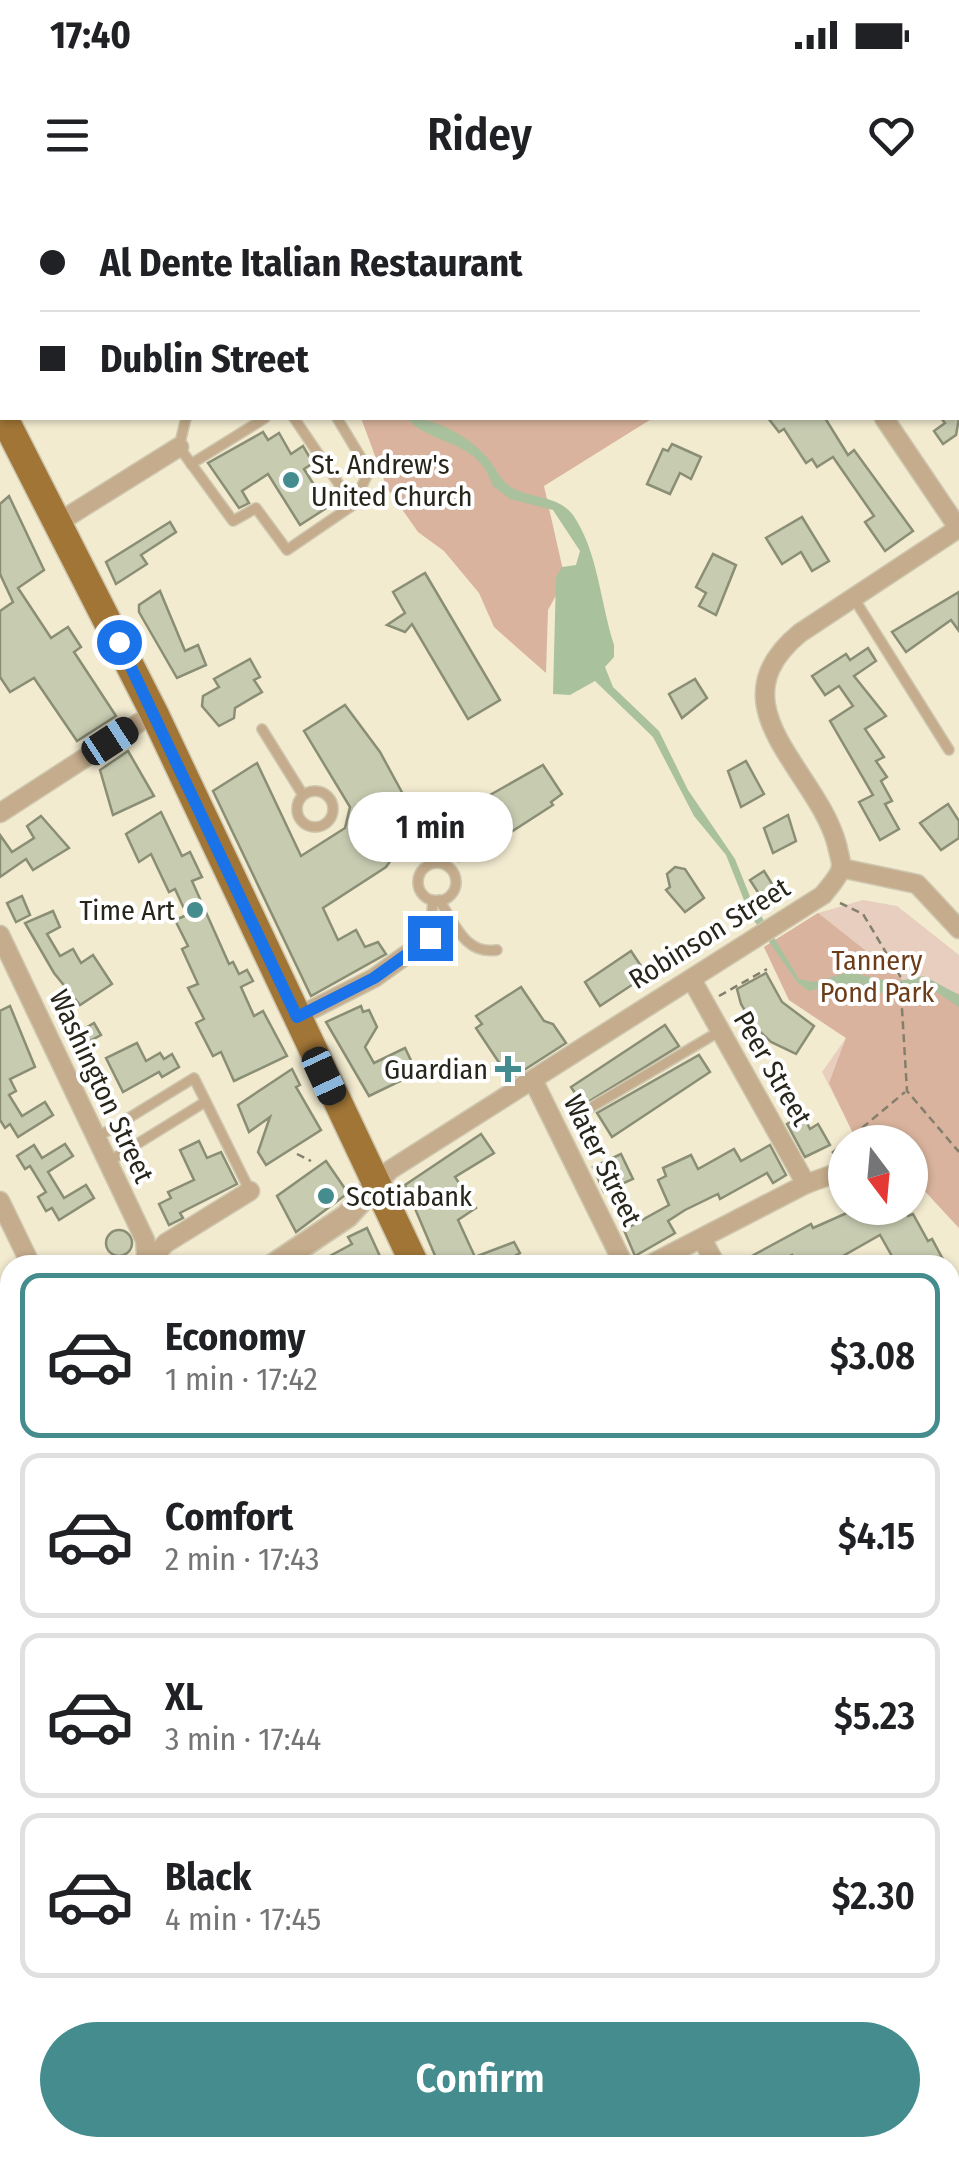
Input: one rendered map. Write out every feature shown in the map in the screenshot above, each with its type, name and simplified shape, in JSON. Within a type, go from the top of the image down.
[{"type":"main road","points":[[6,420],[154,713],[409,1255]]},
{"type":"street","points":[[885,420],[959,529],[778,651],[764,688],[772,730],[831,823],[840,868],[917,884],[959,929]]},
{"type":"street","points":[[59,522],[179,447]]},
{"type":"street","points":[[0,813],[154,713]]},
{"type":"street","name":"Robinson Street","points":[[289,1255],[347,1216],[390,1170],[823,894],[840,868]]},
{"type":"street","name":"Washington Street","points":[[0,935],[145,1240],[146,1255]]},
{"type":"street","points":[[297,1017],[374,978],[430,938]]},
{"type":"street","name":"Peer Street","points":[[692,980],[806,1184]]},
{"type":"street","name":"Water Street","points":[[533,1080],[619,1255]]},
{"type":"street","points":[[670,1255],[828,1176]]},
{"type":"street","points":[[155,1255],[166,1243],[250,1191]]},
{"type":"street","points":[[0,1202],[26,1255]]},
{"type":"street","points":[[702,1239],[711,1255]]},
{"type":"lane","points":[[186,420],[179,447],[233,521],[256,508],[287,550],[354,505],[369,470],[338,420]]},
{"type":"lane","points":[[192,464],[262,420]]},
{"type":"lane","points":[[295,420],[354,505]]},
{"type":"lane","points":[[854,597],[949,750]]},
{"type":"lane","points":[[262,729],[303,795]]},
{"type":"lane","points":[[315,791],[326,795],[332,806],[326,822],[316,827],[301,820],[297,810],[303,795],[315,791]]},
{"type":"lane","points":[[436,900],[450,894],[456,883],[452,871],[436,863],[424,868],[418,878],[423,894],[436,900],[468,945],[482,952],[497,950]]},
{"type":"lane","points":[[430,938],[436,900]]},
{"type":"lane","points":[[590,1108],[720,1030]]},
{"type":"lane","points":[[96,1138],[194,1078],[250,1191]]},
{"type":"lane","points":[[108,1162],[205,1102]]},
{"type":"path","points":[[823,894],[863,914],[900,976],[906,1091],[959,1152]]},
{"type":"path","points":[[705,1004],[767,969]]},
{"type":"path","points":[[865,1125],[906,1091]]},
{"type":"path","points":[[297,1154],[311,1161]]},
{"type":"path","points":[[300,1164],[304,1157]]},
{"type":"green space","points":[[362,420],[650,420],[544,486],[565,579],[548,610],[546,673],[494,627],[479,593],[444,551],[418,532],[387,488]]},
{"type":"green space","name":"Tannery Pond Park","points":[[863,900],[897,906],[959,955],[959,1228],[928,1194],[928,1125],[849,1125],[822,1072],[846,1038],[789,1000],[764,947],[818,913]]},
{"type":"green space","name":"Tannery Pond Park","points":[[818,913],[904,981],[959,994],[959,1228],[928,1194],[928,1125],[849,1125],[829,1083],[846,1038],[789,1000],[764,947]]},
{"type":"shaded area","points":[[409,420],[429,421],[461,436],[487,457],[511,487],[560,504],[573,515],[588,544],[614,645],[614,657],[605,667],[613,687],[659,731],[688,790],[735,859],[751,899],[799,979],[814,982],[849,972],[893,982],[924,976],[959,995],[959,1007],[929,987],[880,993],[837,983],[809,991],[798,983],[750,915],[726,855],[694,816],[653,737],[595,681],[570,695],[553,694],[556,577],[562,567],[576,565],[580,551],[553,510],[510,499],[493,486],[477,459]]},
{"type":"building","points":[[770,420],[826,420],[848,455],[854,450],[913,531],[885,551],[865,522],[874,516],[833,457],[817,467],[812,459],[806,463],[784,429],[779,432]]},
{"type":"building","points":[[943,420],[959,420],[956,435],[943,444],[934,431],[945,423]]},
{"type":"building","name":"St. Andrew's United Church","points":[[263,432],[268,440],[279,433],[291,454],[303,446],[313,463],[304,469],[328,507],[300,525],[268,474],[242,491],[249,503],[239,508],[208,463]]},
{"type":"building","points":[[672,444],[701,457],[691,479],[680,473],[670,494],[647,484],[663,449],[668,451]]},
{"type":"building","points":[[9,496],[44,570],[18,588],[51,638],[68,627],[81,647],[74,652],[116,716],[77,741],[34,678],[10,692],[0,677],[0,611],[13,602],[0,574],[0,504]]},
{"type":"building","points":[[802,517],[829,561],[812,571],[801,552],[782,564],[766,538]]},
{"type":"building","points":[[170,522],[176,532],[141,555],[147,564],[116,584],[106,562]]},
{"type":"building","points":[[713,554],[736,565],[716,615],[699,606],[706,593],[696,587]]},
{"type":"building","points":[[425,573],[500,700],[468,719],[412,624],[405,632],[387,625],[405,613],[393,592]]},
{"type":"building","points":[[160,591],[185,651],[198,645],[206,665],[177,678],[139,612],[139,605]]},
{"type":"building","points":[[959,592],[959,631],[951,620],[906,652],[892,632]]},
{"type":"building","points":[[868,648],[876,661],[854,676],[886,716],[865,729],[884,757],[876,761],[887,777],[881,781],[892,801],[885,804],[899,829],[880,840],[859,802],[873,795],[830,721],[853,706],[839,686],[825,695],[812,676],[846,654],[850,660]]},
{"type":"building","points":[[250,659],[260,677],[254,680],[262,692],[235,708],[234,718],[219,726],[202,706],[203,696],[219,687],[214,679]]},
{"type":"building","points":[[695,679],[707,698],[682,718],[669,694]]},
{"type":"building","points":[[345,705],[380,752],[404,796],[383,810],[377,839],[391,860],[386,867],[323,908],[338,940],[356,930],[365,947],[378,942],[386,954],[311,996],[213,791],[257,763],[301,856],[345,828],[350,807],[304,731]]},
{"type":"building","points":[[128,751],[154,796],[113,815],[100,770]]},
{"type":"building","points":[[746,761],[764,794],[741,807],[728,771]]},
{"type":"building","points":[[543,765],[562,794],[551,802],[553,805],[474,856],[472,853],[459,861],[440,832],[490,795]]},
{"type":"building","points":[[948,804],[959,821],[959,838],[941,850],[920,823]]},
{"type":"building","points":[[161,812],[182,856],[190,852],[202,877],[192,881],[229,964],[233,962],[239,974],[247,970],[253,981],[241,987],[254,1016],[263,1011],[287,1056],[234,1081],[221,1052],[213,1056],[196,1023],[204,1019],[188,988],[198,984],[182,949],[188,946],[175,920],[187,915],[175,889],[169,892],[151,854],[139,862],[126,834]]},
{"type":"building","points":[[788,815],[796,841],[773,853],[764,828]]},
{"type":"building","points":[[41,816],[69,848],[33,870],[26,859],[0,877],[0,835],[12,852],[34,838],[27,826]]},
{"type":"building","points":[[675,867],[685,869],[704,898],[685,912],[666,890],[670,887],[667,874]]},
{"type":"building","points":[[764,871],[774,887],[761,897],[750,880]]},
{"type":"building","points":[[22,896],[30,915],[16,922],[7,903]]},
{"type":"building","points":[[53,911],[60,927],[47,934],[60,956],[73,949],[81,963],[93,955],[112,984],[80,1005],[54,973],[25,923]]},
{"type":"building","points":[[631,951],[647,975],[600,1006],[585,982]]},
{"type":"building","points":[[766,973],[782,1002],[814,1026],[796,1054],[771,1042],[754,1026],[741,1004],[737,989]]},
{"type":"building","points":[[521,987],[544,1021],[553,1024],[566,1043],[510,1079],[476,1028],[482,1024],[476,1016]]},
{"type":"building","points":[[10,1006],[35,1067],[10,1079],[16,1091],[9,1095],[22,1116],[45,1102],[53,1115],[18,1137],[10,1124],[5,1128],[0,1120],[0,1011]]},
{"type":"building","points":[[361,1006],[363,1012],[369,1010],[377,1027],[365,1047],[374,1063],[405,1048],[417,1073],[369,1096],[326,1022]]},
{"type":"building","points":[[94,1023],[101,1035],[80,1046],[74,1035]]},
{"type":"building","points":[[665,1025],[679,1046],[583,1105],[571,1087]]},
{"type":"building","points":[[137,1043],[146,1061],[160,1053],[164,1059],[172,1054],[179,1067],[162,1077],[159,1072],[123,1092],[106,1058]]},
{"type":"building","points":[[699,1055],[710,1072],[612,1137],[597,1113]]},
{"type":"building","points":[[292,1069],[300,1085],[296,1087],[321,1130],[266,1165],[258,1152],[270,1117],[249,1132],[238,1105]]},
{"type":"building","points":[[803,1115],[810,1129],[818,1124],[828,1146],[805,1157],[787,1124]]},
{"type":"building","points":[[481,1134],[494,1153],[455,1177],[476,1208],[458,1220],[474,1255],[435,1255],[405,1185]]},
{"type":"building","points":[[199,1141],[207,1158],[221,1152],[237,1184],[180,1213],[183,1218],[169,1225],[159,1204],[171,1198],[168,1192],[194,1180],[180,1150]]},
{"type":"building","points":[[65,1144],[73,1156],[48,1172],[64,1198],[86,1185],[94,1198],[59,1220],[52,1208],[46,1211],[38,1197],[46,1192],[30,1166],[25,1169],[17,1156],[34,1145],[42,1158]]},
{"type":"building","points":[[770,1145],[786,1175],[773,1183],[767,1173],[720,1199],[718,1194],[685,1210],[668,1221],[675,1233],[635,1255],[624,1230],[669,1205],[658,1180],[666,1176],[663,1168],[691,1155],[698,1169],[734,1149],[741,1161]]},
{"type":"building","points":[[621,1154],[633,1179],[604,1192],[593,1167]]},
{"type":"building","points":[[326,1161],[348,1193],[296,1232],[277,1196]]},
{"type":"building","points":[[828,1221],[828,1225],[919,1225],[941,1255],[891,1255],[880,1235],[845,1255],[754,1255],[811,1224],[813,1228]]},
{"type":"building","points":[[367,1228],[379,1255],[332,1255],[352,1244],[348,1237]]},
{"type":"building","points":[[114,1231],[124,1231],[131,1238],[131,1248],[124,1255],[114,1255],[107,1248],[107,1238]]},
{"type":"building","points":[[514,1242],[520,1253],[516,1255],[480,1255]]},
{"type":"place","name":"St. Andrew's United Church","points":[[291,480]]},
{"type":"place","name":"Time Art","points":[[195,910]]},
{"type":"place","name":"Guardian","points":[[508,1069]]},
{"type":"place","name":"Scotiabank","points":[[326,1196]]},
{"type":"route","points":[[119,642],[297,1017],[374,978],[430,938]]}]
